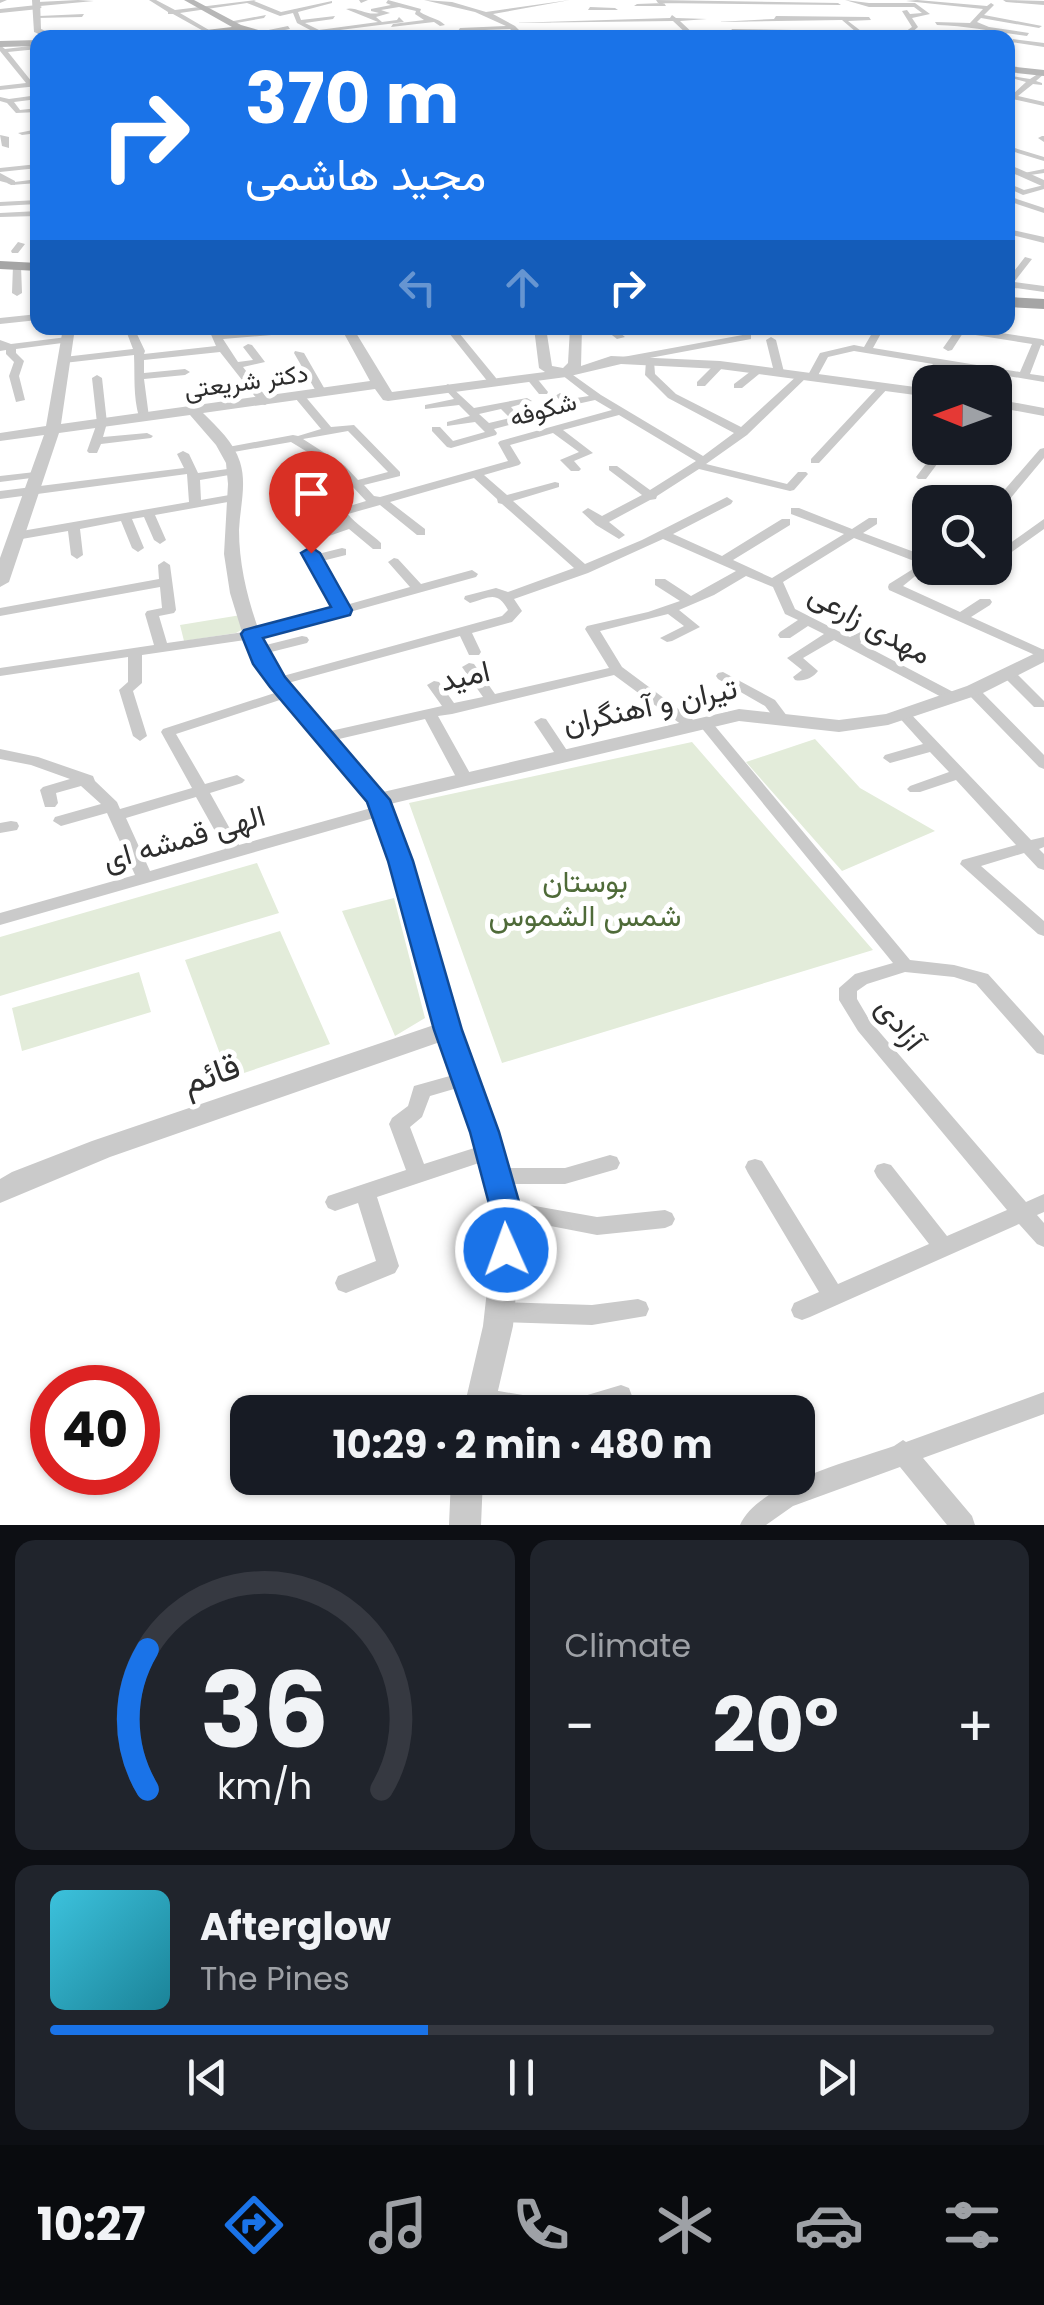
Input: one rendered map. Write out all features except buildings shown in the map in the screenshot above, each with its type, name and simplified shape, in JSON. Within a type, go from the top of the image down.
[{"type":"main road","points":[[191,1],[206,4],[239,28]]},
{"type":"main road","points":[[1,51],[30,52]]},
{"type":"main road","points":[[1015,74],[1044,76]]},
{"type":"main road","points":[[0,265],[14,253]]},
{"type":"main road","points":[[1015,302],[1044,304]]},
{"type":"main road","points":[[1015,316],[1044,317]]},
{"type":"street","points":[[4,13],[94,0]]},
{"type":"street","points":[[94,0],[90,5],[96,12]]},
{"type":"street","points":[[152,0],[204,30]]},
{"type":"street","points":[[170,13],[206,4],[251,0],[280,14],[330,2]]},
{"type":"street","points":[[308,0],[318,0]]},
{"type":"street","points":[[427,0],[486,10],[519,0],[535,4],[553,22]]},
{"type":"street","points":[[440,0],[486,10],[526,30]]},
{"type":"street","points":[[462,4],[477,0]]},
{"type":"street","points":[[598,8],[621,0]]},
{"type":"street","points":[[692,15],[695,0]]},
{"type":"street","points":[[624,12],[660,2],[695,0],[785,30]]},
{"type":"street","points":[[477,30],[516,23],[676,20],[743,0],[752,4],[772,1],[793,15],[819,21],[838,18]]},
{"type":"street","points":[[848,0],[988,8]]},
{"type":"street","points":[[960,0],[1010,18],[1042,23]]},
{"type":"street","points":[[1007,0],[1044,3]]},
{"type":"street","points":[[771,23],[772,1]]},
{"type":"street","points":[[363,2],[392,2],[420,10]]},
{"type":"street","points":[[385,29],[386,13],[373,10],[392,2]]},
{"type":"street","points":[[660,2],[687,30]]},
{"type":"street","points":[[820,2],[838,18],[858,28],[871,24]]},
{"type":"street","points":[[692,15],[723,30],[748,30],[820,2],[837,4]]},
{"type":"street","points":[[869,2],[871,24]]},
{"type":"street","points":[[898,2],[915,26]]},
{"type":"street","points":[[898,2],[915,5],[927,14],[910,16]]},
{"type":"street","points":[[461,14],[564,3]]},
{"type":"street","points":[[4,13],[74,6]]},
{"type":"street","points":[[637,6],[644,19]]},
{"type":"street","points":[[714,6],[723,30]]},
{"type":"street","points":[[598,8],[619,21]]},
{"type":"street","points":[[967,12],[988,8]]},
{"type":"street","points":[[954,25],[988,8]]},
{"type":"street","points":[[982,30],[973,23],[988,8]]},
{"type":"street","points":[[38,9],[82,15]]},
{"type":"street","points":[[299,22],[305,9]]},
{"type":"street","points":[[349,9],[385,29],[414,29]]},
{"type":"street","points":[[385,29],[402,20],[402,16],[420,10]]},
{"type":"street","points":[[420,10],[417,13],[442,25]]},
{"type":"street","points":[[486,10],[498,19]]},
{"type":"street","points":[[218,15],[246,11]]},
{"type":"street","points":[[668,13],[704,19]]},
{"type":"street","points":[[793,15],[871,24]]},
{"type":"street","points":[[239,28],[264,16]]},
{"type":"street","points":[[299,22],[333,16]]},
{"type":"street","points":[[576,16],[583,22]]},
{"type":"street","points":[[723,30],[742,22],[838,18]]},
{"type":"street","points":[[791,30],[787,25],[838,18]]},
{"type":"street","points":[[936,23],[982,30],[1010,18]]},
{"type":"street","points":[[385,29],[428,20]]},
{"type":"street","points":[[472,20],[516,23]]},
{"type":"street","points":[[278,22],[280,30]]},
{"type":"street","points":[[299,22],[313,30]]},
{"type":"street","points":[[350,22],[355,30]]},
{"type":"street","points":[[742,22],[748,30]]},
{"type":"street","points":[[516,23],[519,30]]},
{"type":"street","points":[[1015,39],[1042,23]]},
{"type":"street","points":[[904,26],[915,26]]},
{"type":"street","points":[[910,30],[915,26]]},
{"type":"street","points":[[1015,32],[1044,34]]},
{"type":"street","points":[[1015,43],[1044,48]]},
{"type":"street","points":[[1,51],[30,79]]},
{"type":"street","points":[[22,53],[30,52]]},
{"type":"street","points":[[1015,74],[1032,83]]},
{"type":"street","points":[[1015,93],[1044,76]]},
{"type":"street","points":[[3,87],[30,84]]},
{"type":"street","points":[[3,87],[30,108]]},
{"type":"street","points":[[1015,97],[1041,104]]},
{"type":"street","points":[[0,110],[20,100]]},
{"type":"street","points":[[1023,113],[1041,104]]},
{"type":"street","points":[[3,144],[23,133],[30,123]]},
{"type":"street","points":[[1015,150],[1044,159]]},
{"type":"street","points":[[3,180],[30,170]]},
{"type":"street","points":[[1015,172],[1044,170]]},
{"type":"street","points":[[1015,172],[1044,186]]},
{"type":"street","points":[[3,180],[30,181]]},
{"type":"street","points":[[1015,203],[1044,186]]},
{"type":"street","points":[[1015,190],[1044,211]]},
{"type":"street","points":[[1015,198],[1025,197]]},
{"type":"street","points":[[0,204],[30,202]]},
{"type":"street","points":[[0,215],[30,213]]},
{"type":"street","points":[[1015,234],[1044,240]]},
{"type":"street","points":[[14,253],[17,293]]},
{"type":"street","points":[[1015,275],[1028,259]]},
{"type":"street","points":[[1015,285],[1044,289]]},
{"type":"street","points":[[0,321],[30,318]]},
{"type":"street","points":[[34,336],[45,335]]},
{"type":"street","points":[[20,400],[14,376],[20,366],[4,346],[58,335]]},
{"type":"street","points":[[0,582],[52,430],[68,335]]},
{"type":"street","points":[[132,335],[140,354],[136,395],[149,450]]},
{"type":"street","points":[[216,335],[227,360],[252,379],[265,402]]},
{"type":"street","points":[[285,335],[290,342]]},
{"type":"street","points":[[351,335],[379,384]]},
{"type":"street","points":[[456,335],[492,380]]},
{"type":"street","points":[[541,335],[546,368]]},
{"type":"street","points":[[570,368],[575,335]]},
{"type":"street","points":[[623,360],[748,337],[745,335]]},
{"type":"street","points":[[868,349],[875,335]]},
{"type":"street","points":[[948,348],[957,335]]},
{"type":"street","points":[[998,335],[1041,342],[1024,376]]},
{"type":"street","points":[[771,340],[779,372]]},
{"type":"street","points":[[702,384],[718,342]]},
{"type":"street","points":[[237,366],[260,362],[248,347]]},
{"type":"street","points":[[64,360],[140,354],[168,358],[221,349]]},
{"type":"street","points":[[600,522],[652,497],[760,420],[807,377],[824,355],[834,350],[868,349],[1044,380]]},
{"type":"street","points":[[299,353],[322,393]]},
{"type":"street","name":"دکتر شریعتی","points":[[0,437],[102,423],[145,428],[191,402],[265,402],[379,384],[388,396],[531,378],[623,360],[779,372],[912,390]]},
{"type":"street","points":[[650,363],[650,376],[672,396],[742,433]]},
{"type":"street","points":[[118,368],[137,374],[186,372]]},
{"type":"street","name":"دکتر شریعتی","points":[[492,380],[499,374],[570,368]]},
{"type":"street","name":"شکوفه","points":[[570,368],[597,397],[699,463],[790,488],[802,474]]},
{"type":"street","points":[[738,386],[759,370]]},
{"type":"street","points":[[97,378],[102,423],[94,446],[145,428]]},
{"type":"street","points":[[531,378],[544,392]]},
{"type":"street","points":[[436,429],[452,445],[492,433],[448,387]]},
{"type":"street","points":[[815,461],[884,387]]},
{"type":"street","points":[[560,396],[568,404],[597,397]]},
{"type":"street","points":[[300,397],[325,427]]},
{"type":"street","points":[[429,407],[461,401]]},
{"type":"street","points":[[478,419],[503,406],[527,401]]},
{"type":"street","points":[[191,402],[231,460],[236,498],[230,538],[255,643],[282,687],[380,805],[448,1030],[490,1150],[509,1219],[500,1312],[482,1395]]},
{"type":"street","points":[[451,424],[478,419],[517,420],[503,406]]},
{"type":"street","points":[[1012,406],[1044,412]]},
{"type":"street","name":"شکوفه","points":[[477,475],[516,464],[504,443],[621,411]]},
{"type":"street","points":[[0,495],[193,473],[355,416]]},
{"type":"street","points":[[325,427],[350,427],[396,474],[354,484]]},
{"type":"street","points":[[554,429],[587,454],[566,460],[575,469]]},
{"type":"street","points":[[298,437],[342,468],[370,500],[382,502],[421,532]]},
{"type":"street","points":[[1012,489],[1044,451]]},
{"type":"street","points":[[183,454],[193,473],[194,506]]},
{"type":"street","points":[[922,477],[930,465]]},
{"type":"street","points":[[612,468],[652,497]]},
{"type":"street","points":[[0,479],[35,475]]},
{"type":"street","points":[[341,512],[477,475],[584,570]]},
{"type":"street","points":[[502,500],[555,486]]},
{"type":"street","points":[[319,490],[349,526]]},
{"type":"street","points":[[416,493],[430,506]]},
{"type":"street","points":[[16,536],[236,498]]},
{"type":"street","points":[[507,597],[666,536],[727,501]]},
{"type":"street","points":[[588,512],[619,535]]},
{"type":"street","points":[[149,515],[160,540]]},
{"type":"street","points":[[723,561],[791,517],[855,532],[912,553]]},
{"type":"street","points":[[126,519],[138,548]]},
{"type":"street","points":[[774,583],[873,521]]},
{"type":"street","points":[[1012,548],[1044,523]]},
{"type":"street","points":[[329,532],[349,526],[358,528],[376,546]]},
{"type":"street","points":[[74,528],[77,555]]},
{"type":"street","points":[[1030,535],[1044,542]]},
{"type":"street","name":"مهدی زارعی","points":[[666,536],[774,583],[790,611],[962,694],[1044,764]]},
{"type":"street","points":[[342,552],[312,556],[342,610]]},
{"type":"street","points":[[394,562],[419,589]]},
{"type":"street","points":[[162,649],[152,614],[169,610],[164,565]]},
{"type":"street","points":[[617,670],[592,629],[670,610],[724,587],[746,571]]},
{"type":"street","points":[[255,643],[342,610],[472,574]]},
{"type":"street","points":[[912,574],[894,587],[1044,655]]},
{"type":"street","points":[[0,612],[166,582]]},
{"type":"street","points":[[660,582],[691,602]]},
{"type":"street","points":[[234,851],[168,732],[282,687],[507,619],[514,611],[507,597],[496,592],[470,599]]},
{"type":"street","points":[[961,617],[985,602]]},
{"type":"street","points":[[667,638],[693,627],[670,610]]},
{"type":"street","points":[[785,636],[807,620]]},
{"type":"street","points":[[464,632],[492,700]]},
{"type":"street","points":[[850,642],[868,632],[897,648]]},
{"type":"street","points":[[800,678],[811,671],[794,658],[834,634]]},
{"type":"street","points":[[0,672],[162,649],[302,640]]},
{"type":"street","points":[[135,653],[134,683],[126,690],[140,736]]},
{"type":"street","name":"تیران و آهنگران","points":[[380,805],[464,777],[739,716],[780,716],[852,725],[962,694],[1011,676],[1044,655]]},
{"type":"street","name":"امید","points":[[326,737],[617,670]]},
{"type":"street","name":"آزادی","points":[[617,670],[698,724],[904,966],[862,979],[848,988],[848,1000],[864,1026],[1034,1207],[1044,1238]]},
{"type":"street","points":[[722,676],[770,702],[780,716]]},
{"type":"street","points":[[1011,676],[1039,704]]},
{"type":"street","points":[[434,685],[452,710]]},
{"type":"street","points":[[902,713],[1044,864]]},
{"type":"street","points":[[430,715],[464,777]]},
{"type":"street","points":[[541,722],[563,755]]},
{"type":"street","points":[[890,758],[935,746]]},
{"type":"street","points":[[0,754],[88,779],[115,810],[145,878]]},
{"type":"street","points":[[916,789],[960,773]]},
{"type":"street","points":[[50,803],[48,790],[88,779]]},
{"type":"street","points":[[61,821],[237,780]]},
{"type":"street","name":"الهی قمشه ای","points":[[0,919],[380,805]]},
{"type":"street","points":[[1040,923],[968,864],[1044,842]]},
{"type":"street","points":[[904,966],[954,970],[982,979],[1044,1048]]},
{"type":"street","name":"قائم","points":[[0,1192],[21,1180],[119,1143],[448,1030]]},
{"type":"street","points":[[418,1174],[399,1124],[412,1117],[420,1105],[421,1092],[464,1080]]},
{"type":"street","points":[[334,1202],[490,1150]]},
{"type":"street","points":[[497,1176],[565,1176],[610,1163]]},
{"type":"street","points":[[755,1167],[833,1296]]},
{"type":"street","points":[[884,1170],[943,1247]]},
{"type":"street","points":[[346,1283],[388,1266],[365,1192]]},
{"type":"street","points":[[802,1310],[1034,1207]]},
{"type":"street","points":[[506,1210],[597,1226],[665,1219]]},
{"type":"street","points":[[500,1312],[592,1315],[638,1309]]},
{"type":"street","points":[[752,1525],[758,1516],[786,1497],[1044,1402]]},
{"type":"street","points":[[903,1452],[963,1525]]},
{"type":"street","points":[[465,1525],[466,1495]]},
{"type":"green space","points":[[241,615],[245,628],[236,633],[184,641],[180,625]]},
{"type":"green space","points":[[815,739],[860,788],[935,831],[842,871],[746,762]]},
{"type":"green space","name":"بوستان شمس الشموس","points":[[692,742],[873,950],[502,1063],[409,803]]},
{"type":"green space","points":[[257,863],[279,913],[0,996],[0,937]]},
{"type":"green space","points":[[394,898],[425,1018],[395,1036],[342,911]]},
{"type":"green space","points":[[280,931],[330,1044],[229,1078],[185,960]]},
{"type":"green space","points":[[139,972],[151,1012],[22,1051],[12,1008]]},
{"type":"route","points":[[311,553],[342,610],[252,634],[264,664],[378,800],[509,1219],[506,1250]]}]
